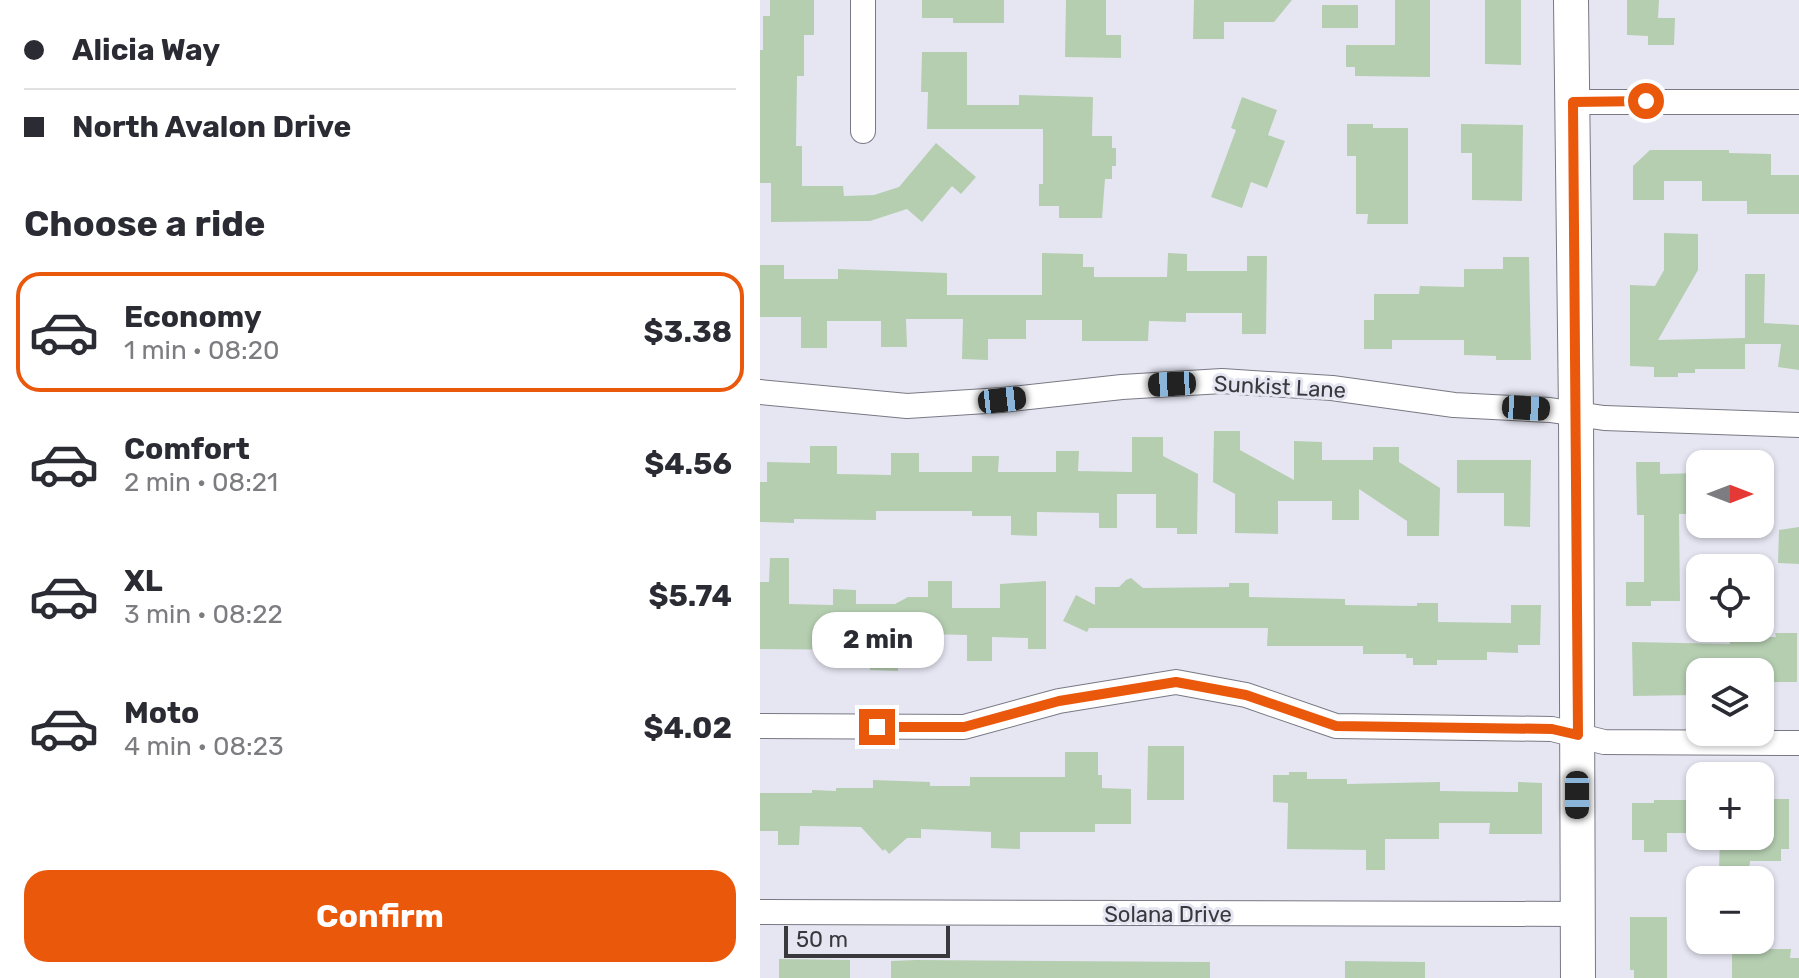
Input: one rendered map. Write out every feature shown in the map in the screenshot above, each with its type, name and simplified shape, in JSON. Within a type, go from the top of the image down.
[{"type":"street","points":[[863,0],[863,131]]},
{"type":"street","points":[[1571,0],[1578,978]]},
{"type":"street","points":[[1573,102],[1799,102]]},
{"type":"street","name":"Sunkist Lane","points":[[760,392],[907,406],[1222,381],[1332,388],[1454,405],[1610,418],[1799,425]]},
{"type":"street","points":[[760,726],[964,727],[1059,701],[1176,682],[1246,695],[1336,726],[1552,729],[1604,742],[1799,743]]},
{"type":"street","name":"Solana Drive","points":[[760,912],[1577,914]]},
{"type":"building","points":[[770,0],[814,0],[814,35],[804,35],[804,76],[797,76],[796,146],[802,146],[802,186],[843,186],[844,196],[874,195],[899,187],[936,143],[976,177],[961,194],[952,186],[922,222],[907,209],[870,221],[771,222],[771,183],[760,183],[760,50],[763,50],[763,16],[770,16]]},
{"type":"building","points":[[922,0],[1004,0],[1004,23],[953,23],[953,18],[922,18]]},
{"type":"building","points":[[1066,0],[1106,0],[1106,35],[1121,35],[1121,58],[1065,57]]},
{"type":"building","points":[[1194,0],[1292,0],[1274,22],[1224,22],[1224,39],[1193,39]]},
{"type":"building","points":[[1395,0],[1430,0],[1430,77],[1355,76],[1355,67],[1346,67],[1346,45],[1395,45]]},
{"type":"building","points":[[1485,0],[1521,0],[1521,65],[1485,64]]},
{"type":"building","points":[[1627,0],[1659,0],[1658,18],[1675,18],[1674,45],[1648,45],[1648,36],[1627,35]]},
{"type":"building","points":[[1322,5],[1358,5],[1358,28],[1322,28]]},
{"type":"building","points":[[922,52],[967,52],[967,105],[1019,105],[1019,95],[1093,97],[1092,136],[1112,136],[1112,148],[1116,148],[1112,179],[1105,179],[1102,218],[1059,218],[1059,206],[1039,206],[1039,184],[1043,184],[1043,129],[927,129],[928,92],[921,92]]},
{"type":"building","points":[[1242,97],[1277,110],[1268,135],[1285,141],[1267,188],[1251,182],[1242,208],[1211,197],[1236,130],[1231,128]]},
{"type":"building","points":[[1347,124],[1408,128],[1408,224],[1367,224],[1368,214],[1356,214],[1356,156],[1347,156]]},
{"type":"building","points":[[1461,124],[1523,125],[1522,201],[1472,200],[1472,153],[1461,153]]},
{"type":"building","points":[[1650,150],[1729,150],[1729,153],[1771,154],[1771,175],[1799,175],[1799,214],[1747,214],[1747,201],[1702,201],[1702,181],[1664,181],[1664,200],[1633,200],[1633,166]]},
{"type":"building","points":[[1664,233],[1698,234],[1698,270],[1658,340],[1745,338],[1745,274],[1765,274],[1764,323],[1799,325],[1799,370],[1778,367],[1781,344],[1745,344],[1745,369],[1695,369],[1695,373],[1678,373],[1678,377],[1654,377],[1654,367],[1630,366],[1630,285],[1655,286],[1664,270]]},
{"type":"building","points":[[1042,253],[1083,254],[1083,267],[1094,267],[1094,277],[1167,277],[1168,253],[1187,254],[1187,271],[1247,271],[1247,256],[1267,256],[1266,334],[1242,334],[1242,313],[1186,313],[1186,322],[1149,321],[1148,341],[1082,341],[1082,320],[1026,320],[1026,339],[988,339],[988,360],[962,359],[963,319],[906,319],[907,347],[881,347],[881,321],[827,321],[827,348],[801,348],[801,317],[760,317],[760,265],[784,265],[784,279],[838,279],[838,269],[947,273],[947,295],[1042,295]]},
{"type":"building","points":[[1503,257],[1529,257],[1531,360],[1496,360],[1496,356],[1464,355],[1464,340],[1392,340],[1392,349],[1364,349],[1364,320],[1374,320],[1374,294],[1419,294],[1420,286],[1464,287],[1464,269],[1503,269]]},
{"type":"building","points":[[1214,431],[1240,431],[1240,450],[1294,480],[1294,441],[1322,442],[1322,460],[1373,460],[1373,447],[1399,447],[1399,462],[1440,488],[1439,536],[1407,536],[1407,521],[1359,489],[1359,520],[1332,520],[1332,501],[1278,501],[1278,534],[1235,533],[1235,494],[1213,482]]},
{"type":"building","points":[[1132,437],[1163,437],[1163,456],[1198,474],[1197,534],[1177,534],[1177,528],[1156,528],[1156,494],[1117,494],[1117,528],[1099,528],[1099,513],[1037,512],[1037,536],[1011,535],[1011,516],[972,516],[972,511],[876,511],[876,520],[794,519],[794,523],[760,522],[760,482],[767,482],[767,462],[810,463],[810,446],[837,446],[837,474],[891,475],[891,453],[919,453],[919,472],[972,472],[972,456],[999,456],[998,472],[1056,472],[1056,451],[1079,451],[1078,471],[1132,472]]},
{"type":"building","points":[[1457,460],[1531,460],[1530,527],[1504,526],[1504,493],[1457,493]]},
{"type":"building","points":[[1636,462],[1660,462],[1660,474],[1686,473],[1686,514],[1679,514],[1680,601],[1651,601],[1651,606],[1626,606],[1626,582],[1644,582],[1644,515],[1637,515]]},
{"type":"building","points":[[1799,527],[1799,564],[1778,563],[1779,530]]},
{"type":"building","points":[[770,558],[789,558],[789,604],[833,605],[833,589],[856,590],[856,604],[895,604],[908,597],[928,597],[928,581],[952,581],[952,608],[1000,608],[1000,584],[1046,581],[1046,649],[1028,649],[1028,638],[992,637],[992,661],[967,661],[967,635],[928,634],[898,649],[898,671],[870,670],[870,650],[760,649],[760,582],[769,582]]},
{"type":"building","points":[[1131,578],[1143,588],[1229,587],[1229,583],[1249,583],[1249,597],[1345,599],[1345,605],[1417,606],[1417,603],[1438,603],[1438,622],[1511,623],[1511,605],[1541,605],[1540,645],[1518,645],[1518,653],[1487,652],[1487,660],[1437,660],[1437,665],[1413,665],[1413,658],[1406,658],[1406,654],[1363,654],[1363,646],[1267,646],[1268,628],[1089,628],[1087,632],[1063,621],[1076,595],[1095,605],[1095,587],[1119,587]]},
{"type":"building","points":[[1775,633],[1797,633],[1797,682],[1774,682],[1774,658],[1686,658],[1686,695],[1633,696],[1632,642],[1730,644],[1774,642]]},
{"type":"building","points":[[1148,746],[1184,746],[1184,800],[1147,800]]},
{"type":"building","points":[[1065,752],[1098,752],[1098,775],[1102,775],[1102,788],[1131,789],[1131,824],[1095,824],[1095,832],[1020,832],[1020,849],[991,848],[991,832],[921,829],[921,838],[907,838],[889,854],[861,827],[800,826],[799,845],[778,845],[778,831],[760,831],[760,793],[873,788],[873,780],[930,782],[930,786],[970,786],[970,777],[1065,777]]},
{"type":"building","points":[[1289,772],[1307,772],[1307,779],[1347,779],[1347,784],[1440,782],[1440,791],[1518,792],[1518,782],[1542,783],[1542,834],[1489,834],[1490,823],[1439,823],[1439,839],[1385,839],[1385,870],[1366,870],[1366,850],[1287,849],[1288,803],[1273,802],[1273,775],[1289,775]]},
{"type":"building","points":[[1774,799],[1789,799],[1789,849],[1781,849],[1781,861],[1750,861],[1749,866],[1719,866],[1720,850],[1774,850]]},
{"type":"building","points":[[1654,800],[1686,800],[1686,833],[1667,833],[1667,852],[1644,852],[1644,840],[1632,840],[1632,803],[1654,803]]},
{"type":"building","points":[[1630,917],[1667,917],[1667,978],[1634,978],[1634,970],[1630,970]]},
{"type":"building","points":[[1774,949],[1791,949],[1790,958],[1799,958],[1799,978],[1732,978],[1732,954],[1774,954]]},
{"type":"building","points":[[779,959],[850,960],[850,978],[779,978]]},
{"type":"building","points":[[891,961],[1210,962],[1210,978],[891,978]]},
{"type":"building","points":[[1345,961],[1425,962],[1425,978],[1345,978]]},
{"type":"route","points":[[877,727],[964,727],[1059,701],[1176,682],[1246,695],[1336,726],[1552,729],[1578,735],[1573,102],[1646,101]]}]
